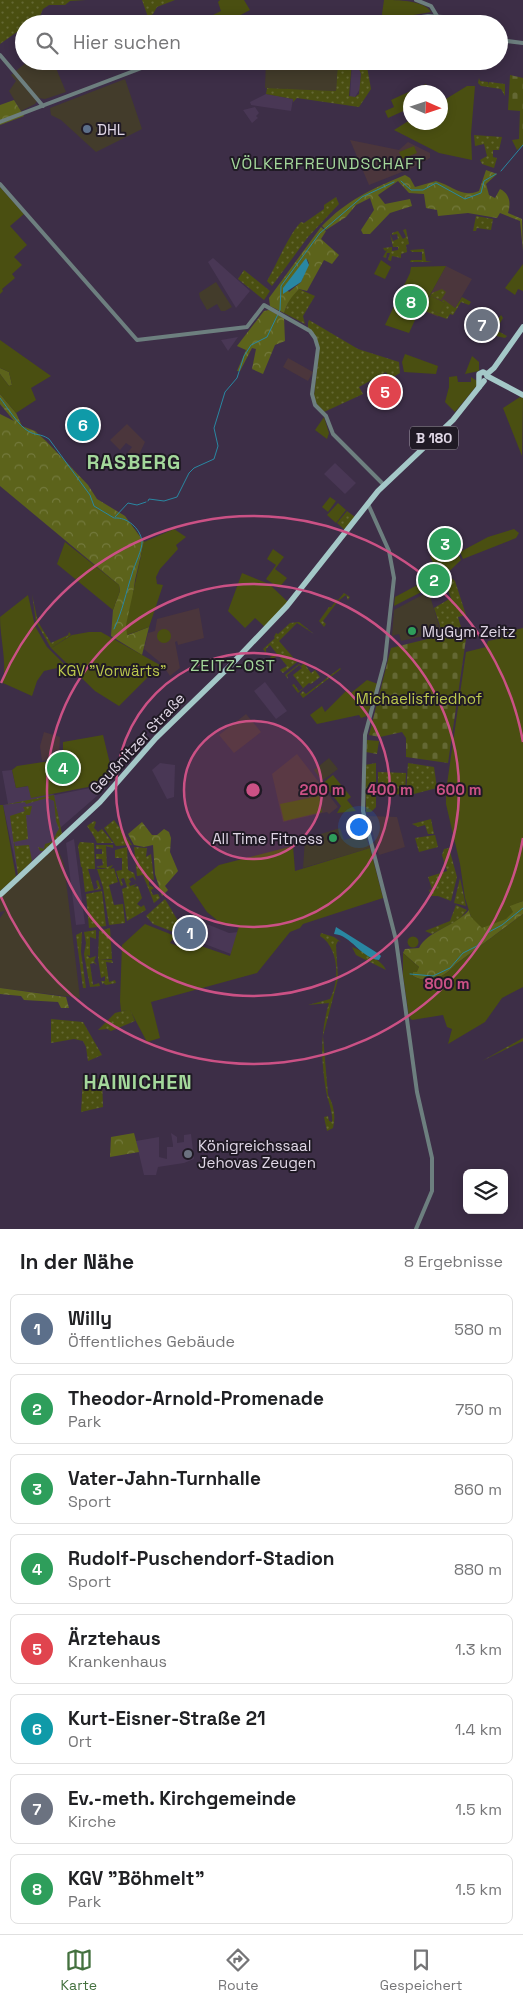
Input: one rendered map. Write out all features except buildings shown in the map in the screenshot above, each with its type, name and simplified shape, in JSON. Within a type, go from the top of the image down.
[{"type":"main road","points":[[523,327],[486,378],[523,395]]},
{"type":"main road","name":"B 180","points":[[368,504],[384,485],[453,420],[486,378]]},
{"type":"main road","name":"Geußnitzer Straße","points":[[0,895],[104,797],[156,738],[234,662],[290,602],[368,504]]},
{"type":"street","points":[[416,0],[431,6],[437,15]]},
{"type":"street","points":[[508,41],[523,43]]},
{"type":"street","points":[[0,55],[43,106]]},
{"type":"street","points":[[0,122],[137,70]]},
{"type":"street","points":[[0,184],[137,340],[246,327],[250,325],[264,305],[305,328],[315,338],[318,356],[312,397],[316,407],[325,415],[332,434],[384,485]]},
{"type":"street","points":[[368,504],[373,511],[390,554],[394,578],[384,664],[365,735],[363,811],[397,949],[417,1092],[432,1164],[431,1194],[416,1229]]},
{"type":"shaded area","points":[[17,70],[57,70],[66,92],[45,99],[39,98],[35,104],[21,111],[9,91],[16,81],[11,75]]},
{"type":"shaded area","points":[[266,70],[337,70],[336,91],[265,88]]},
{"type":"shaded area","points":[[352,70],[360,70],[360,89],[355,97],[350,97]]},
{"type":"shaded area","points":[[125,79],[142,129],[96,152],[61,120],[51,115],[50,108]]},
{"type":"shaded area","points":[[266,94],[293,99],[291,111],[251,105],[250,102]]},
{"type":"shaded area","points":[[255,107],[259,113],[256,116],[258,118],[252,123],[243,110]]},
{"type":"shaded area","points":[[350,140],[399,150],[408,142],[430,153],[430,158],[412,168],[369,185]]},
{"type":"shaded area","points":[[213,258],[250,291],[236,308],[208,262]]},
{"type":"shaded area","points":[[446,266],[472,279],[455,308],[446,303],[438,317],[422,310]]},
{"type":"shaded area","points":[[216,282],[232,307],[225,311],[221,311],[217,304],[207,310],[200,298],[199,293]]},
{"type":"shaded area","points":[[238,337],[228,351],[221,340]]},
{"type":"shaded area","points":[[288,358],[313,372],[308,381],[283,367]]},
{"type":"shaded area","points":[[127,424],[145,442],[136,461],[126,455],[132,447],[126,443],[120,450],[110,440]]},
{"type":"shaded area","points":[[335,463],[356,483],[345,494],[324,474]]},
{"type":"shaded area","points":[[424,594],[426,598],[430,596],[441,632],[401,641],[399,634],[392,636],[394,610]]},
{"type":"shaded area","points":[[199,608],[204,638],[178,645],[177,641],[175,642],[180,668],[170,676],[162,664],[144,649],[148,633],[155,631],[157,619]]},
{"type":"shaded area","points":[[265,682],[287,711],[276,719],[254,691]]},
{"type":"shaded area","points":[[246,714],[261,732],[234,753],[219,735]]},
{"type":"shaded area","points":[[44,732],[60,737],[59,758],[42,761],[40,746]]},
{"type":"shaded area","points":[[297,754],[338,807],[329,814],[327,812],[283,822],[272,774]]},
{"type":"shaded area","points":[[329,758],[338,769],[322,781],[314,770]]},
{"type":"shaded area","points":[[160,763],[175,765],[174,797],[167,799],[152,770]]},
{"type":"shaded area","points":[[12,770],[16,788],[29,786],[55,795],[105,785],[105,789],[60,828],[62,834],[18,875],[3,805],[8,804],[2,771]]},
{"type":"shaded area","points":[[368,816],[397,817],[405,847],[379,855]]},
{"type":"shaded area","points":[[340,828],[344,840],[365,834],[370,848],[303,868],[305,839]]},
{"type":"shaded area","points":[[74,839],[85,924],[76,925],[66,843]]},
{"type":"shaded area","points":[[54,849],[59,852],[64,864],[80,998],[0,988],[0,918],[5,911],[0,912],[0,891]]},
{"type":"shaded area","points":[[202,922],[229,933],[239,932],[231,954],[197,941],[196,938]]},
{"type":"shaded area","points":[[171,1133],[177,1137],[177,1143],[184,1142],[184,1135],[191,1134],[194,1159],[184,1163],[158,1167],[156,1175],[144,1175],[136,1141],[159,1137],[159,1157],[167,1159],[167,1147],[173,1147]]},
{"type":"green space","points":[[0,0],[86,0],[70,1],[65,5],[49,5],[43,9],[40,15],[15,15],[15,33],[0,44]]},
{"type":"green space","points":[[142,0],[175,0],[157,7],[153,14],[147,15]]},
{"type":"green space","points":[[220,0],[244,0],[250,10],[240,15],[213,15],[221,11],[218,2]]},
{"type":"green space","points":[[384,0],[416,3],[428,8],[431,12],[413,15],[382,14]]},
{"type":"green space","points":[[337,70],[351,70],[349,96],[355,97],[359,94],[361,74],[359,70],[368,70],[371,89],[359,107],[297,98],[293,102],[293,99],[266,94],[267,88],[336,91]]},
{"type":"green space","points":[[510,75],[523,78],[523,145],[517,150],[512,140],[519,139],[520,111],[508,110]]},
{"type":"green space","points":[[479,78],[480,81],[488,82],[488,85],[489,82],[505,84],[505,96],[501,89],[481,86],[478,83]]},
{"type":"green space","points":[[467,86],[475,86],[471,134],[472,160],[439,153],[394,130],[403,124],[403,130],[448,130],[448,98]]},
{"type":"green space","points":[[403,95],[403,111],[388,118],[385,111],[394,107],[391,100]]},
{"type":"green space","points":[[14,100],[24,116],[0,125],[0,105]]},
{"type":"green space","points":[[474,135],[502,137],[499,150],[493,150],[493,157],[497,158],[494,168],[482,164],[480,160],[487,156],[484,144],[475,146]]},
{"type":"green space","points":[[414,146],[417,153],[402,159],[399,152]]},
{"type":"green space","points":[[486,170],[497,174],[486,184],[489,195],[495,198],[500,189],[506,193],[509,199],[508,213],[522,219],[523,251],[520,221],[500,213],[497,218],[468,213],[438,216],[437,210],[426,208],[424,194],[409,193],[398,181],[378,195],[385,204],[410,199],[412,206],[390,213],[370,234],[363,234],[361,230],[374,210],[370,198],[356,205],[346,217],[326,230],[322,226],[350,202],[405,175],[410,178],[415,187],[436,181],[462,192],[473,193],[479,191]]},
{"type":"green space","points":[[0,187],[24,214],[10,226],[27,245],[14,257],[22,265],[12,274],[15,278],[2,289],[3,291],[0,294]]},
{"type":"green space","points":[[336,197],[339,204],[308,237],[272,286],[267,281],[297,227],[301,222],[304,223],[324,209],[324,205]]},
{"type":"green space","points":[[476,216],[493,219],[491,230],[477,228],[476,231],[473,231]]},
{"type":"green space","points":[[321,227],[326,231],[321,239],[339,255],[332,264],[324,260],[307,291],[299,289],[286,306],[284,313],[270,306],[269,298]],"holes":[[[307,259],[309,263],[301,282],[289,292],[285,287]]]},
{"type":"green space","points":[[406,229],[409,244],[406,245],[407,252],[401,254],[401,258],[392,256],[391,261],[388,260],[390,253],[387,253],[386,258],[383,257],[387,250],[385,251],[383,248],[392,247],[392,251],[398,250],[398,247],[393,247],[390,234],[393,241],[398,239],[397,234],[392,235],[392,233],[398,231],[403,239],[406,237],[403,230]]},
{"type":"green space","points":[[424,249],[426,261],[432,262],[410,262],[411,260],[422,260],[422,252],[412,252],[410,250]]},
{"type":"green space","points":[[381,260],[391,267],[385,279],[374,274]]},
{"type":"green space","points":[[523,264],[523,291],[518,289],[515,295],[505,288]]},
{"type":"green space","points":[[446,266],[425,304],[431,296],[445,303],[439,314],[430,309],[429,312],[420,309],[409,333],[385,325],[410,273],[411,267]]},
{"type":"green space","points":[[244,270],[270,291],[264,300],[238,279]]},
{"type":"green space","points":[[299,289],[315,296],[303,316],[305,324],[284,313],[290,297]]},
{"type":"green space","points":[[442,289],[446,292],[441,300],[431,296],[425,304],[432,293]]},
{"type":"green space","points":[[462,297],[471,302],[469,305],[461,302],[453,315],[450,314],[447,319],[422,310],[429,311],[430,309],[439,314],[445,303],[442,301],[443,299],[455,308]]},
{"type":"green space","points":[[269,310],[284,318],[285,341],[275,345],[263,374],[252,369],[256,349],[252,348],[240,371],[237,371],[246,350],[237,346],[264,311]]},
{"type":"green space","points":[[501,315],[503,318],[496,330],[507,336],[505,338],[492,335],[490,331]]},
{"type":"green space","points":[[309,320],[358,349],[399,362],[400,373],[390,379],[386,372],[359,387],[363,394],[324,412],[316,403],[314,396],[319,351],[308,328]]},
{"type":"green space","points":[[0,340],[51,376],[31,388],[36,400],[16,413],[0,394],[0,374],[9,386],[12,385],[9,372],[0,368]]},
{"type":"green space","points":[[405,354],[438,366],[436,374],[404,372],[402,362]]},
{"type":"green space","points":[[472,356],[479,362],[479,371],[465,374]]},
{"type":"green space","points":[[0,368],[9,372],[12,385],[9,386],[0,374]]},
{"type":"green space","points":[[457,376],[458,382],[471,382],[471,377],[478,384],[455,412],[445,402],[449,387],[449,377]]},
{"type":"green space","points":[[0,394],[16,413],[22,426],[35,431],[46,441],[88,485],[97,499],[125,516],[144,542],[135,580],[128,635],[149,627],[142,655],[111,636],[113,610],[120,591],[119,585],[0,486],[0,414],[14,421],[0,404]]},
{"type":"green space","points":[[520,397],[523,398],[522,456],[503,408]]},
{"type":"green space","points":[[324,417],[329,433],[327,439],[315,430]]},
{"type":"green space","points":[[330,497],[336,501],[328,512],[322,507]]},
{"type":"green space","points":[[338,503],[346,510],[336,523],[327,515]]},
{"type":"green space","points":[[347,511],[355,517],[345,530],[337,523]]},
{"type":"green space","points":[[174,529],[186,537],[176,545],[178,549],[160,569],[156,577],[157,584],[163,585],[149,627],[127,635],[126,625],[144,542]]},
{"type":"green space","points":[[514,529],[519,533],[516,538],[463,559],[460,552],[488,537]]},
{"type":"green space","points":[[65,542],[119,585],[120,591],[113,610],[57,564]]},
{"type":"green space","points":[[454,544],[461,560],[435,585],[394,606],[395,597],[438,574],[430,556]]},
{"type":"green space","points":[[273,549],[284,557],[275,569],[287,578],[279,588],[266,579],[276,565],[267,559]]},
{"type":"green space","points":[[242,573],[269,584],[288,602],[265,627],[255,618],[245,628],[228,611]]},
{"type":"green space","points":[[449,576],[455,581],[466,615],[458,617],[461,627],[442,632],[434,608],[451,598],[444,580]]},
{"type":"green space","points":[[344,593],[350,597],[348,600],[346,595],[338,601],[323,621],[326,624],[324,627],[319,621],[329,607],[332,607],[331,605],[336,601],[335,599],[338,600]]},
{"type":"green space","points":[[32,594],[38,622],[51,643],[68,635],[69,632],[71,635],[51,648],[36,622]]},
{"type":"green space","points":[[28,595],[35,626],[47,647],[66,666],[44,671],[37,681],[32,696],[3,683],[4,658],[0,625],[0,617]]},
{"type":"green space","points":[[299,622],[314,634],[297,623],[279,641],[297,662],[283,673],[280,670],[287,666],[278,655],[272,660],[270,657],[277,654],[270,645],[266,649],[266,653],[263,649],[275,638],[276,633],[278,634],[290,623]]},
{"type":"green space","points":[[523,628],[523,901],[510,906],[513,912],[506,919],[482,928],[471,917],[465,898],[460,864],[446,804],[446,791],[466,652],[486,647],[488,641],[498,639],[498,634]]},
{"type":"green space","points":[[164,629],[169,631],[171,636],[169,641],[164,643],[159,641],[157,636],[159,631]]},
{"type":"green space","name":"Michaelisfriedhof","points":[[464,630],[467,632],[448,763],[406,757],[406,738],[402,732],[380,737],[369,735],[391,648]]},
{"type":"green space","name":"KGV \"Vorwärts\"","points":[[101,632],[160,665],[119,706],[95,691],[51,648],[72,635]]},
{"type":"green space","points":[[304,663],[311,673],[315,670],[320,677],[311,684],[309,683],[298,693],[292,685],[294,684],[299,691],[303,688],[293,675],[302,668],[299,665],[287,675],[288,679],[285,675],[299,664],[301,666]]},
{"type":"green space","points":[[340,668],[303,698],[300,694],[303,691],[306,694]]},
{"type":"green space","points":[[367,680],[378,684],[367,716],[361,718],[359,715],[317,724],[310,715],[322,706],[325,712],[348,689],[351,693]]},
{"type":"green space","points":[[103,735],[113,776],[109,783],[31,798],[28,786],[16,788],[12,770],[17,766],[63,759],[63,742]]},
{"type":"green space","points":[[367,740],[379,741],[377,754],[366,752]]},
{"type":"green space","points":[[376,763],[376,807],[371,812],[366,812],[365,765]]},
{"type":"green space","points":[[408,763],[434,767],[437,788],[406,796]]},
{"type":"green space","points":[[378,772],[406,773],[405,794],[378,795]]},
{"type":"green space","points":[[333,775],[351,797],[347,800],[356,811],[337,813],[341,806],[323,783]]},
{"type":"green space","points":[[54,795],[62,834],[43,851],[40,851],[38,847],[44,849],[45,844],[53,840],[59,829],[56,821],[54,801],[47,798],[26,804],[25,802],[3,805]]},
{"type":"green space","points":[[319,796],[322,812],[284,821],[280,804]]},
{"type":"green space","points":[[0,805],[3,805],[16,877],[0,891]]},
{"type":"green space","points":[[32,806],[30,815],[26,815],[28,839],[14,842],[15,846],[29,845],[32,861],[18,875],[10,816],[25,811],[23,807]]},
{"type":"green space","points":[[431,819],[434,834],[428,834],[425,825],[418,827],[412,824]]},
{"type":"green space","points":[[114,820],[132,845],[116,846],[104,828]]},
{"type":"green space","points":[[94,821],[96,822],[94,828],[98,832],[102,829],[113,843],[97,843],[87,826]]},
{"type":"green space","points":[[142,822],[152,835],[157,835],[164,829],[169,832],[171,838],[170,852],[178,871],[165,886],[168,890],[162,896],[155,874],[153,845],[144,847],[134,845],[128,834]]},
{"type":"green space","points":[[435,835],[438,847],[419,852],[415,838]]},
{"type":"green space","points":[[80,842],[94,843],[95,869],[88,869],[94,890],[98,888],[96,881],[98,880],[101,889],[85,892],[78,846]]},
{"type":"green space","points":[[96,845],[113,845],[113,848],[106,846],[107,867],[113,865],[110,869],[114,868],[118,882],[109,885],[114,905],[123,904],[125,923],[109,925],[103,887],[97,869],[108,869],[96,867],[103,865],[102,859],[96,859],[96,854],[102,854],[102,849],[96,849]]},
{"type":"green space","points":[[293,846],[295,871],[370,848],[383,898],[303,924],[300,928],[290,932],[257,973],[151,1002],[160,1038],[147,1042],[130,1010],[121,1011],[122,945],[145,924],[175,936],[170,943],[188,950],[195,944],[230,956],[239,926],[223,925],[207,912],[190,887],[219,865]]},
{"type":"green space","points":[[127,847],[128,870],[134,873],[136,881],[133,877],[129,879],[131,882],[129,883],[130,886],[137,884],[133,887],[138,886],[142,898],[137,904],[141,907],[144,905],[146,910],[127,921],[122,889],[127,887],[124,878],[121,879],[123,885],[121,886],[116,871],[122,870],[122,858],[115,858],[115,850]]},
{"type":"green space","points":[[134,847],[147,848],[146,857],[151,854],[154,880],[149,879],[149,885],[154,888],[151,890],[153,895],[158,894],[160,898],[154,903],[143,875],[137,876]]},
{"type":"green space","points":[[449,848],[457,877],[451,901],[438,896],[431,896],[429,890],[432,889],[428,877],[447,871],[442,855],[444,849]]},
{"type":"green space","points":[[460,878],[466,906],[454,903]]},
{"type":"green space","points":[[102,891],[106,926],[89,928],[86,894]]},
{"type":"green space","points":[[165,899],[178,921],[176,933],[153,924],[146,916]]},
{"type":"green space","points":[[523,901],[523,914],[456,964],[447,973],[431,980],[419,979],[413,976],[413,971],[419,967],[403,953],[405,949],[419,948],[428,937],[456,921],[469,910],[471,917]]},
{"type":"green space","points":[[456,905],[467,910],[459,920],[432,934],[425,931],[450,921]]},
{"type":"green space","points":[[523,914],[523,987],[502,998],[485,1022],[448,1044],[452,1029],[447,1027],[443,1015],[412,1020],[409,1017],[403,975],[403,953],[419,967],[417,972],[413,972],[413,976],[419,979],[431,980],[447,973],[456,964]]},
{"type":"green space","points":[[110,928],[112,959],[99,960],[112,960],[113,963],[106,962],[109,982],[115,980],[116,983],[106,985],[103,983],[103,985],[101,981],[105,981],[105,976],[101,978],[98,958],[99,931]]},
{"type":"green space","points":[[96,930],[96,939],[90,937],[90,956],[87,955],[90,958],[96,956],[94,961],[97,965],[94,963],[90,964],[93,985],[99,983],[100,986],[90,987],[84,954],[86,943],[84,932]]},
{"type":"green space","points":[[82,932],[81,952],[86,988],[83,988],[76,935]]},
{"type":"green space","points":[[321,933],[334,937],[341,942],[338,941],[336,945],[338,979],[323,1036],[329,1003],[308,1005],[330,999],[333,992],[336,965],[331,948],[320,936]]},
{"type":"green space","points":[[413,936],[419,942],[413,948],[407,942]]},
{"type":"green space","points":[[352,947],[376,959],[386,970],[356,955]]},
{"type":"green space","points":[[0,988],[66,997],[69,1008],[61,1008],[58,1002],[24,1000],[21,996],[0,994]]},
{"type":"green space","points":[[130,1009],[135,1021],[111,1031],[107,1029],[98,1030],[115,1013]]},
{"type":"green space","points":[[51,1019],[83,1022],[102,1055],[88,1061],[83,1041],[74,1039],[51,1043]]},
{"type":"green space","points":[[323,1036],[328,1095],[334,1115],[333,1128],[327,1131],[324,1117],[328,1116],[329,1121],[332,1122],[332,1118],[324,1080]]},
{"type":"green space","points":[[523,1038],[523,1041],[482,1061]]},
{"type":"green space","points":[[83,1079],[102,1079],[103,1107],[81,1112]]},
{"type":"green space","points":[[134,1133],[139,1152],[110,1157],[111,1137]]},
{"type":"water","points":[[306,258],[309,265],[301,282],[283,294],[283,288]]},
{"type":"water","points":[[336,927],[379,954],[381,956],[379,960],[367,955],[346,938],[334,934]]},
{"type":"waterway","points":[[501,171],[523,145]]},
{"type":"waterway","points":[[401,181],[411,190],[423,190],[436,183],[465,199],[481,193],[484,181],[496,174]]},
{"type":"waterway","points":[[148,501],[149,499],[164,501],[177,497],[189,473],[194,468],[214,459],[218,446],[214,428],[225,392],[237,378],[244,356],[251,345],[267,337],[280,310],[281,286],[320,233],[362,197],[394,182]]},
{"type":"waterway","points":[[0,398],[24,429],[49,439],[90,495],[94,506],[114,518]]},
{"type":"waterway","points":[[115,517],[128,503],[137,505],[146,502]]},
{"type":"waterway","points":[[114,629],[142,544],[141,536],[132,524],[124,519],[115,518]]},
{"type":"waterway","points":[[410,974],[433,976],[450,968],[463,953],[477,946],[487,933],[502,925],[523,908]]},
{"type":"place","name":"DHL","points":[[87,129]]},
{"type":"place","name":"KGV \"Böhmelt\"","points":[[411,302]]},
{"type":"place","name":"Ev.-meth. Kirchgemeinde","points":[[482,325]]},
{"type":"place","name":"Ärztehaus","points":[[385,392]]},
{"type":"place","name":"Kurt-Eisner-Straße 21","points":[[83,425]]},
{"type":"place","name":"Vater-Jahn-Turnhalle","points":[[445,544]]},
{"type":"place","name":"Theodor-Arnold-Promenade","points":[[434,580]]},
{"type":"place","name":"MyGym Zeitz","points":[[412,631]]},
{"type":"place","name":"Rudolf-Puschendorf-Stadion","points":[[63,768]]},
{"type":"place","name":"All Time Fitness","points":[[333,838]]},
{"type":"place","name":"Willy","points":[[190,933]]},
{"type":"place","name":"Königreichssaal Jehovas Zeugen","points":[[188,1154]]},
{"type":"district","name":"VÖLKERFREUNDSCHAFT","points":[[328,163]]},
{"type":"district","name":"RASBERG","points":[[134,462]]},
{"type":"district","name":"ZEITZ-OST","points":[[233,665]]},
{"type":"district","name":"HAINICHEN","points":[[138,1082]]}]
